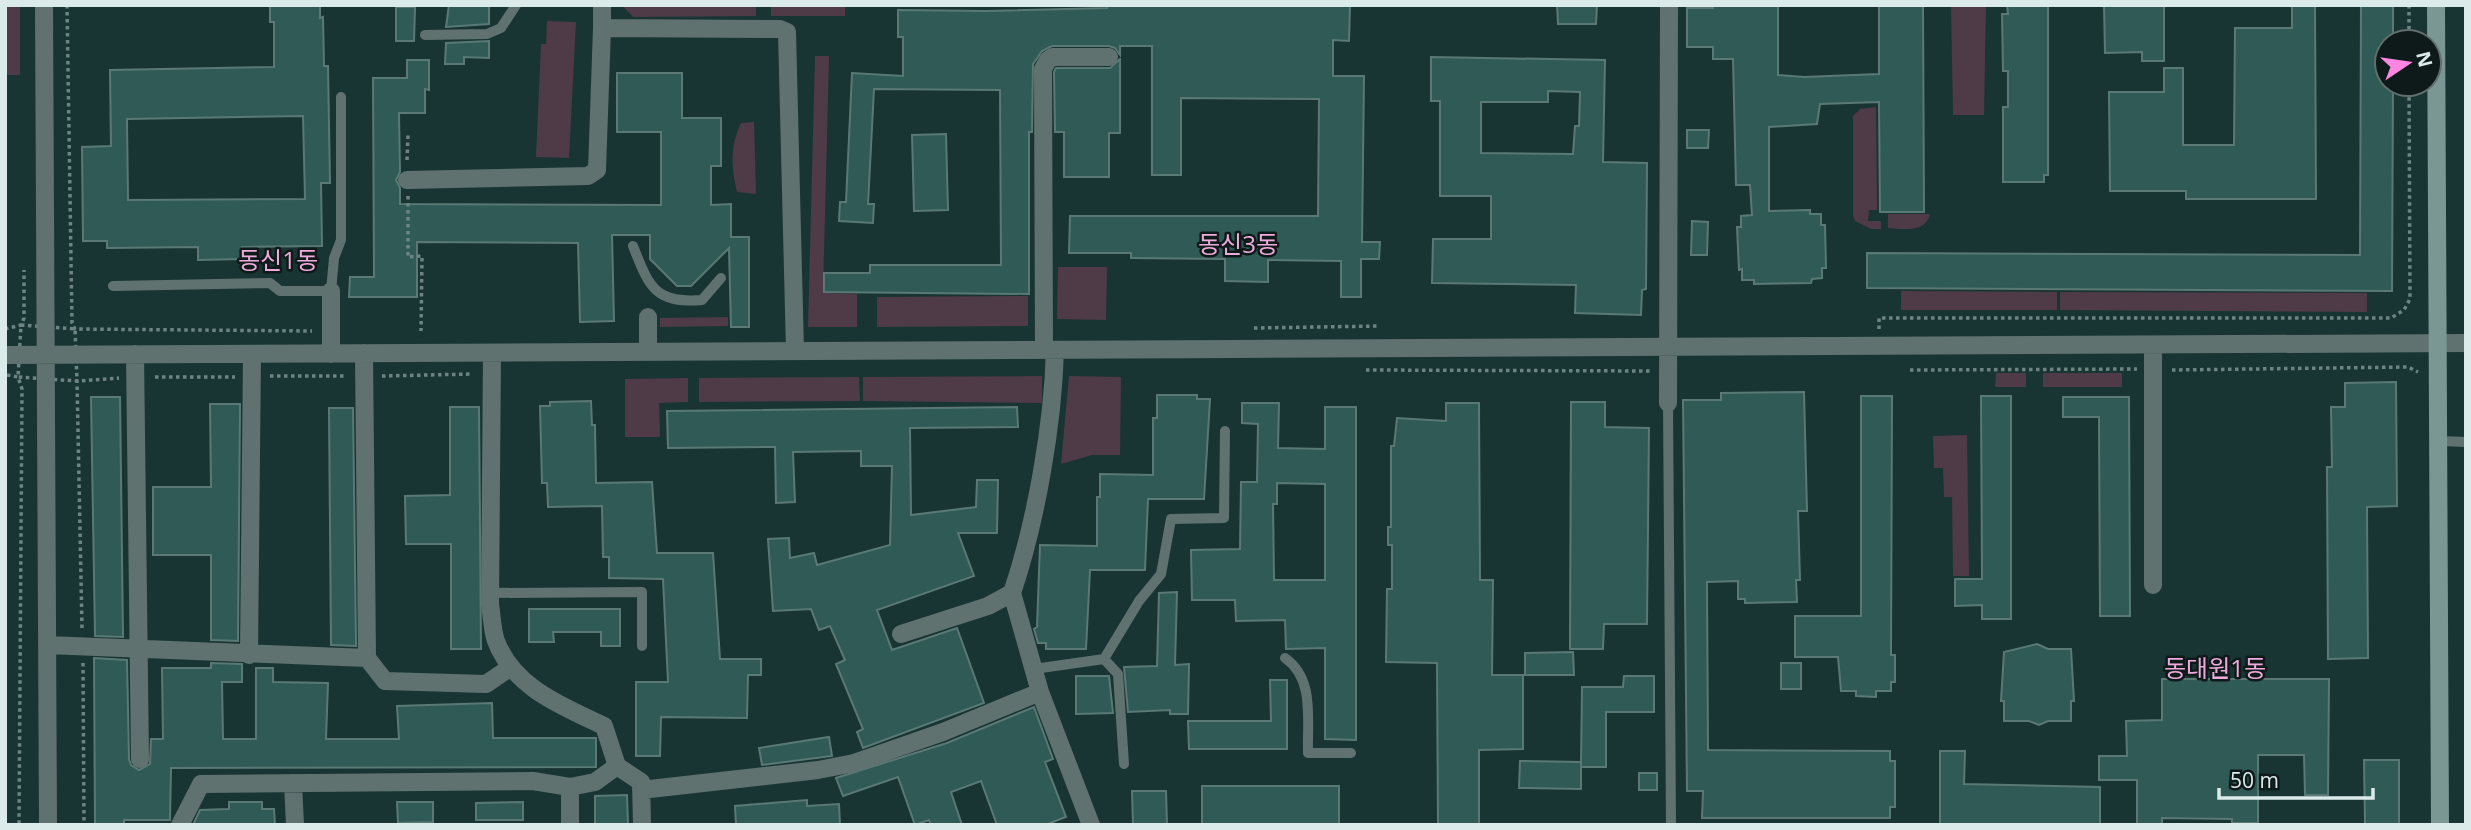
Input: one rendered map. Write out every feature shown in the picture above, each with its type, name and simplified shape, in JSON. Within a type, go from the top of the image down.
[{"type":"main road","points":[[2437,5],[2440,825]]},
{"type":"street","points":[[44,5],[48,825]]},
{"type":"street","points":[[407,180],[588,176],[597,170],[603,5]]},
{"type":"street","points":[[1668,403],[1669,5]]},
{"type":"street","points":[[602,28],[780,29],[787,32],[795,351]]},
{"type":"street","points":[[1091,825],[1040,692],[1012,593],[1021,567],[1035,500],[1054,381],[1050,350],[1043,69],[1053,57],[1109,57]]},
{"type":"street","points":[[331,291],[331,354]]},
{"type":"street","points":[[648,352],[654,306]]},
{"type":"street","points":[[5,355],[1668,347],[2153,348],[2466,343]]},
{"type":"street","points":[[2153,348],[2153,585]]},
{"type":"street","points":[[365,353],[367,658],[385,681],[486,684],[511,667]]},
{"type":"street","points":[[492,353],[490,593],[496,641],[511,667],[547,700],[604,726],[617,766],[641,782],[642,825]]},
{"type":"street","points":[[135,354],[140,759]]},
{"type":"street","points":[[249,655],[252,354]]},
{"type":"street","points":[[901,634],[988,606],[1012,593]]},
{"type":"street","points":[[48,645],[367,658]]},
{"type":"street","points":[[641,790],[818,770],[854,763],[943,732],[1040,692]]},
{"type":"street","points":[[180,825],[201,784],[533,781],[570,787],[595,782],[617,766]]},
{"type":"street","points":[[293,783],[295,825]]},
{"type":"street","points":[[570,787],[570,825]]},
{"type":"lane","points":[[425,35],[487,34],[501,28],[516,5]]},
{"type":"lane","points":[[113,286],[270,283],[280,291],[331,291],[334,258],[341,240],[341,97]]},
{"type":"lane","points":[[633,246],[654,306],[702,300],[721,278]]},
{"type":"lane","points":[[1668,403],[1671,825]]},
{"type":"lane","points":[[1104,659],[1139,601],[1161,573],[1171,519],[1224,518],[1225,431]]},
{"type":"lane","points":[[2440,441],[2466,442]]},
{"type":"lane","points":[[490,593],[642,592],[642,646]]},
{"type":"lane","points":[[1285,658],[1297,667],[1306,685],[1308,753],[1351,754]]},
{"type":"lane","points":[[1034,669],[1104,659]]},
{"type":"lane","points":[[1104,659],[1118,674],[1124,764]]},
{"type":"path","points":[[67,5],[72,310],[75,329],[331,330]]},
{"type":"path","points":[[2409,5],[2409,28]]},
{"type":"path","points":[[1879,318],[2392,317],[2404,310],[2410,299],[2409,98]]},
{"type":"path","points":[[408,135],[408,257],[422,256],[421,331]]},
{"type":"path","points":[[1254,328],[1380,326]]},
{"type":"path","points":[[408,331],[434,331]]},
{"type":"path","points":[[1910,370],[2408,367],[2418,370],[2420,376]]},
{"type":"path","points":[[1356,370],[1668,370]]},
{"type":"path","points":[[259,376],[492,374]]},
{"type":"path","points":[[5,375],[18,377],[22,388],[19,825]]},
{"type":"path","points":[[152,377],[246,376]]},
{"type":"path","points":[[84,825],[77,381],[125,378]]},
{"type":"shaded area","points":[[5,5],[20,5],[20,75],[5,75]]},
{"type":"shaded area","points":[[622,5],[756,5],[756,16],[633,17]]},
{"type":"shaded area","points":[[771,5],[845,5],[845,16],[771,16]]},
{"type":"shaded area","points":[[1951,5],[1986,5],[1984,115],[1953,115]]},
{"type":"shaded area","points":[[547,21],[576,22],[569,158],[536,157],[541,44],[546,44]]},
{"type":"shaded area","points":[[815,56],[829,56],[823,293],[857,294],[857,327],[808,327]]},
{"type":"shaded area","points":[[1876,107],[1877,210],[1869,210],[1868,221],[1881,221],[1881,229],[1871,229],[1855,221],[1853,215],[1853,116],[1860,109]]},
{"type":"shaded area","points":[[754,122],[756,194],[737,192],[733,165],[735,140],[741,123]]},
{"type":"shaded area","points":[[1888,214],[1930,214],[1924,224],[1907,229],[1888,228]]},
{"type":"shaded area","points":[[1058,267],[1107,267],[1106,320],[1057,319]]},
{"type":"shaded area","points":[[1901,291],[2057,292],[2057,310],[1901,310]]},
{"type":"shaded area","points":[[2060,292],[2367,293],[2367,312],[2060,310]]},
{"type":"shaded area","points":[[1028,296],[1028,326],[877,327],[877,297]]},
{"type":"shaded area","points":[[728,317],[728,326],[660,327],[660,318]]},
{"type":"shaded area","points":[[1996,373],[2026,373],[2026,387],[1995,387]]},
{"type":"shaded area","points":[[2043,373],[2122,373],[2122,387],[2043,387]]},
{"type":"shaded area","points":[[1042,376],[1042,403],[863,401],[863,377]]},
{"type":"shaded area","points":[[1069,376],[1121,377],[1120,455],[1092,455],[1061,464]]},
{"type":"shaded area","points":[[859,377],[860,401],[699,402],[699,378]]},
{"type":"shaded area","points":[[688,378],[688,402],[659,403],[660,437],[625,437],[625,379]]},
{"type":"shaded area","points":[[1967,435],[1969,576],[1953,576],[1952,497],[1944,497],[1943,468],[1934,468],[1933,436]]},
{"type":"building","points":[[270,5],[320,5],[320,18],[323,17],[324,66],[328,66],[330,183],[321,183],[322,246],[242,247],[242,259],[198,260],[198,247],[107,248],[107,241],[83,241],[82,147],[111,146],[110,70],[274,67],[274,22],[270,22]],"holes":[[[303,116],[305,199],[128,200],[127,119]]]},
{"type":"building","points":[[449,5],[489,5],[489,24],[446,27]]},
{"type":"building","points":[[1107,5],[1350,5],[1349,41],[1333,40],[1333,76],[1364,76],[1362,242],[1380,242],[1379,259],[1361,259],[1361,297],[1341,297],[1341,261],[1268,260],[1268,282],[1225,281],[1225,259],[1131,258],[1131,253],[1069,253],[1070,216],[1318,216],[1319,99],[1181,98],[1181,175],[1152,175],[1152,46],[1120,46],[1120,55],[1115,48],[1109,46],[1052,46],[1042,51],[1033,64],[1032,132],[1029,132],[1029,294],[824,292],[824,273],[870,273],[870,265],[1001,265],[1000,90],[874,89],[868,204],[874,204],[873,223],[839,221],[840,202],[846,202],[852,73],[903,76],[903,37],[898,37],[898,10],[986,11],[1107,8]]},
{"type":"building","points":[[1557,5],[1597,5],[1596,24],[1558,24]]},
{"type":"building","points":[[1713,5],[1778,5],[1778,75],[1804,77],[1879,74],[1879,5],[1923,5],[1924,212],[1880,212],[1879,102],[1820,104],[1817,124],[1769,127],[1769,211],[1810,210],[1810,214],[1821,214],[1821,225],[1825,225],[1826,268],[1822,268],[1822,278],[1812,279],[1811,283],[1754,284],[1754,280],[1742,280],[1737,227],[1741,227],[1741,216],[1752,215],[1750,185],[1736,185],[1733,59],[1713,59],[1713,47],[1687,47],[1687,8],[1713,8]]},
{"type":"building","points":[[2007,5],[2048,5],[2048,175],[2044,175],[2044,182],[2003,182],[2003,107],[2008,107],[2008,71],[2003,71],[2002,14],[2008,14]]},
{"type":"building","points":[[2104,5],[2164,5],[2164,61],[2142,61],[2142,52],[2105,53]]},
{"type":"building","points":[[2292,5],[2315,5],[2316,199],[2186,199],[2186,191],[2110,191],[2109,92],[2164,92],[2164,68],[2183,68],[2183,145],[2234,145],[2235,28],[2292,28]]},
{"type":"building","points":[[2361,5],[2393,5],[2393,28],[2373,28],[2373,98],[2393,98],[2392,291],[1867,288],[1867,253],[2360,255]]},
{"type":"building","points":[[396,7],[415,7],[414,41],[396,41]]},
{"type":"building","points":[[489,41],[489,58],[464,57],[464,64],[445,64],[446,43]]},
{"type":"building","points":[[1431,57],[1605,60],[1603,162],[1647,163],[1646,289],[1642,290],[1641,315],[1575,313],[1576,285],[1432,283],[1433,239],[1491,239],[1491,196],[1440,196],[1440,101],[1431,101]],"holes":[[[1548,91],[1580,92],[1579,126],[1575,126],[1573,154],[1481,153],[1481,102],[1548,102]]]},
{"type":"building","points":[[1120,59],[1120,133],[1109,133],[1109,177],[1064,177],[1064,132],[1055,132],[1054,72],[1056,68],[1110,68]]},
{"type":"building","points":[[407,60],[429,60],[429,90],[425,89],[425,113],[399,113],[400,172],[396,180],[400,188],[400,204],[661,205],[661,132],[617,132],[617,73],[682,73],[682,118],[721,118],[721,166],[711,166],[711,205],[731,204],[731,237],[749,237],[749,327],[731,327],[729,248],[691,286],[677,286],[650,259],[650,235],[612,235],[614,321],[580,322],[578,243],[417,242],[417,297],[349,297],[350,277],[374,277],[373,78],[407,78]]},
{"type":"building","points":[[1687,130],[1709,130],[1708,148],[1687,148]]},
{"type":"building","points":[[946,134],[948,210],[914,211],[912,135]]},
{"type":"building","points":[[1692,221],[1708,222],[1707,255],[1691,255]]},
{"type":"building","points":[[2396,382],[2397,506],[2367,507],[2368,658],[2328,659],[2327,467],[2332,467],[2331,407],[2345,407],[2345,383]]},
{"type":"building","points":[[1804,392],[1807,511],[1798,511],[1800,580],[1796,580],[1797,602],[1745,603],[1745,599],[1738,599],[1738,581],[1707,582],[1708,750],[1890,751],[1890,761],[1895,761],[1895,807],[1890,807],[1890,818],[1702,818],[1703,791],[1687,791],[1683,400],[1721,400],[1721,393]]},
{"type":"building","points":[[1157,395],[1197,395],[1197,399],[1210,399],[1204,499],[1148,499],[1145,570],[1090,570],[1086,649],[1046,649],[1046,643],[1038,643],[1034,629],[1037,627],[1040,545],[1097,546],[1100,474],[1153,475],[1153,418],[1157,418]]},
{"type":"building","points":[[1861,396],[1892,396],[1891,655],[1895,655],[1895,682],[1891,682],[1891,691],[1876,691],[1876,697],[1856,696],[1856,691],[1841,691],[1838,657],[1795,657],[1795,616],[1861,616]]},
{"type":"building","points":[[1981,396],[2011,396],[2011,619],[1982,619],[1982,605],[1955,606],[1955,579],[1982,579]]},
{"type":"building","points":[[91,397],[120,397],[123,637],[95,636]]},
{"type":"building","points":[[2063,397],[2129,397],[2130,616],[2100,616],[2099,417],[2063,417]]},
{"type":"building","points":[[591,401],[592,425],[595,425],[596,483],[652,482],[657,553],[713,553],[720,659],[761,659],[761,675],[748,675],[747,718],[661,717],[660,756],[636,756],[636,682],[668,682],[663,579],[609,578],[609,557],[603,557],[602,506],[548,507],[547,483],[542,483],[540,406],[550,406],[550,402]]},
{"type":"building","points":[[1571,402],[1605,402],[1605,427],[1649,428],[1647,624],[1604,624],[1603,649],[1570,649]]},
{"type":"building","points":[[1242,403],[1279,403],[1278,448],[1325,449],[1325,407],[1356,407],[1356,740],[1325,739],[1325,648],[1286,649],[1285,620],[1236,621],[1235,600],[1192,600],[1191,550],[1240,549],[1241,482],[1257,482],[1258,424],[1242,423]],"holes":[[[1277,483],[1325,484],[1325,580],[1274,580],[1273,504],[1277,504]]]},
{"type":"building","points":[[1446,403],[1479,403],[1480,580],[1493,580],[1492,675],[1523,675],[1523,749],[1479,750],[1479,825],[1438,825],[1437,663],[1386,662],[1387,589],[1392,589],[1392,545],[1388,545],[1388,527],[1391,527],[1391,446],[1394,446],[1397,418],[1446,421]]},
{"type":"building","points":[[210,404],[240,404],[238,641],[211,640],[211,555],[153,555],[153,487],[211,487]]},
{"type":"building","points":[[450,407],[479,407],[481,649],[451,649],[451,544],[406,544],[405,496],[450,495]]},
{"type":"building","points":[[1017,407],[1018,427],[910,428],[911,515],[976,507],[977,480],[998,480],[997,533],[958,533],[974,576],[877,610],[892,650],[957,628],[984,703],[863,748],[857,732],[863,729],[836,664],[845,660],[830,626],[819,630],[811,609],[773,611],[768,539],[789,538],[790,558],[814,553],[817,565],[890,545],[892,466],[861,466],[861,451],[793,452],[795,502],[776,503],[775,447],[668,448],[667,411]]},
{"type":"building","points":[[329,408],[353,408],[356,646],[331,645]]},
{"type":"building","points":[[1177,592],[1175,665],[1189,664],[1188,714],[1170,714],[1170,710],[1128,712],[1124,667],[1157,666],[1159,593]]},
{"type":"building","points":[[529,609],[620,609],[620,646],[601,646],[601,632],[553,632],[554,642],[529,642]]},
{"type":"building","points":[[2037,644],[2048,649],[2071,649],[2074,701],[2071,701],[2071,721],[2048,721],[2039,725],[2029,721],[2004,721],[2004,701],[2001,701],[2004,652]]},
{"type":"building","points":[[1573,652],[1574,675],[1525,675],[1525,653]]},
{"type":"building","points":[[94,658],[127,660],[129,759],[131,765],[139,770],[150,764],[151,739],[163,739],[162,668],[211,668],[211,663],[242,664],[242,682],[222,682],[223,739],[256,739],[256,668],[273,668],[273,682],[328,683],[326,739],[399,739],[397,706],[492,703],[493,738],[596,738],[596,767],[171,768],[170,820],[124,820],[124,825],[95,825]]},
{"type":"building","points":[[1781,663],[1801,663],[1801,689],[1781,689]]},
{"type":"building","points":[[1076,676],[1109,676],[1113,713],[1076,714]]},
{"type":"building","points":[[1624,676],[1654,676],[1654,712],[1606,712],[1606,767],[1581,767],[1582,687],[1623,687]]},
{"type":"building","points":[[2162,679],[2329,679],[2328,795],[2305,795],[2304,755],[2258,755],[2258,823],[2232,823],[2232,819],[2162,818],[2162,825],[2137,825],[2137,780],[2099,780],[2099,756],[2127,756],[2126,721],[2162,720]]},
{"type":"building","points":[[1270,680],[1287,680],[1287,749],[1189,749],[1188,721],[1271,721]]},
{"type":"building","points":[[1034,707],[1053,759],[1045,762],[1066,817],[1045,825],[997,825],[981,781],[951,792],[962,825],[931,825],[929,820],[915,825],[898,777],[843,796],[836,778],[947,743]]},
{"type":"building","points":[[829,737],[832,756],[762,765],[759,748]]},
{"type":"building","points":[[1940,751],[1965,751],[1964,784],[2100,787],[2100,825],[1940,824]]},
{"type":"building","points":[[2364,760],[2399,760],[2399,825],[2365,825]]},
{"type":"building","points":[[1520,761],[1581,762],[1581,789],[1519,788]]},
{"type":"building","points":[[1639,773],[1657,773],[1657,790],[1639,790]]},
{"type":"building","points":[[1202,786],[1339,786],[1339,825],[1202,825]]},
{"type":"building","points":[[1132,791],[1166,791],[1167,825],[1133,825]]},
{"type":"building","points":[[627,795],[628,825],[595,825],[595,796]]},
{"type":"building","points":[[807,800],[807,806],[839,804],[840,825],[736,825],[735,806]]},
{"type":"building","points":[[229,802],[262,802],[262,809],[274,809],[275,825],[193,825],[200,810],[229,809]]},
{"type":"building","points":[[397,802],[433,802],[433,822],[398,823]]},
{"type":"building","points":[[523,802],[523,820],[476,820],[476,803]]},
{"type":"district","name":"동신3동","points":[[1238,245]]},
{"type":"district","name":"동신1동","points":[[278,261]]},
{"type":"district","name":"동대원1동","points":[[2215,669]]}]
